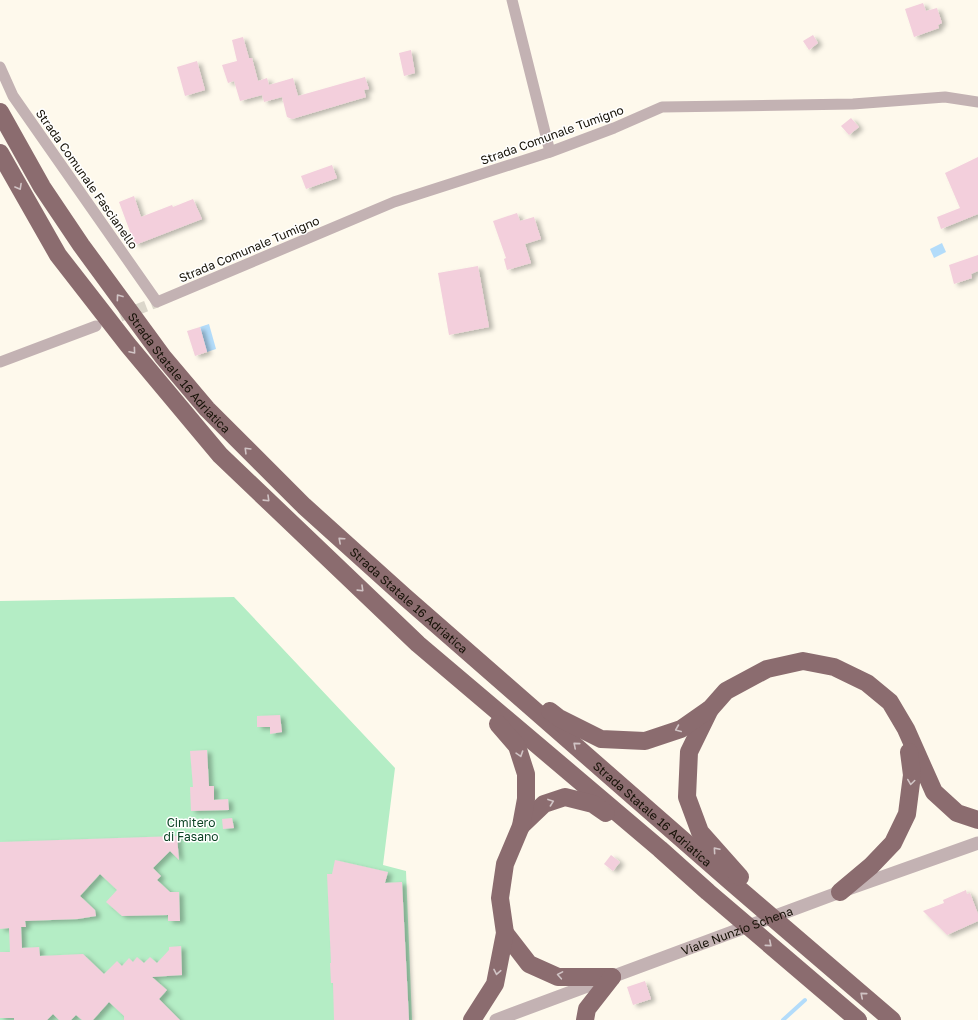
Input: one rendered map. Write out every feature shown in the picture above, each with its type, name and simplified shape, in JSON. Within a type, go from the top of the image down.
[{"type":"highway","name":"Strada Statale 16 Adriatica","points":[[0,112],[42,187],[80,245],[163,357],[207,410],[304,506],[405,597],[736,881],[801,942],[892,1020]]},
{"type":"highway","name":"Strada Statale 16 Adriatica","points":[[0,153],[58,255],[128,345],[220,455],[418,644],[660,849],[858,1020]]},
{"type":"highway","points":[[460,643],[559,718],[601,739],[645,741],[681,729],[711,708],[726,691],[767,669],[803,661],[834,667],[867,683],[890,702],[906,730],[934,792],[957,813],[978,820]]},
{"type":"highway","points":[[418,644],[492,717],[517,746],[526,774],[526,799],[521,826],[505,864],[500,898],[505,933],[495,984],[472,1020]]},
{"type":"highway","points":[[711,708],[689,752],[687,797],[700,832],[736,881]]},
{"type":"highway","points":[[840,892],[871,866],[893,844],[907,814],[912,775],[906,730]]},
{"type":"highway","points":[[521,826],[544,804],[565,797],[593,804],[660,849]]},
{"type":"highway","points":[[505,933],[529,964],[558,977],[612,977]]},
{"type":"highway","points":[[585,1020],[587,1008],[612,977]]},
{"type":"street","points":[[512,0],[550,152]]},
{"type":"street","name":"Strada Comunale Fascianello","points":[[0,67],[13,96],[157,302]]},
{"type":"street","name":"Strada Comunale Tumigno","points":[[157,302],[394,202],[550,152],[614,128],[662,107],[853,104],[945,97],[978,102]]},
{"type":"street","points":[[0,362],[96,326]]},
{"type":"street","name":"Viale Nunzio Schena","points":[[496,1020],[840,892],[978,843]]},
{"type":"green space","name":"Cimitero di Fasano","points":[[234,597],[395,768],[383,865],[406,871],[412,1020],[0,1020],[0,601]]},
{"type":"water","points":[[942,243],[946,252],[934,258],[930,249]]},
{"type":"water","points":[[209,324],[216,349],[207,352],[200,327]]},
{"type":"building","points":[[923,3],[926,11],[937,8],[942,23],[938,25],[939,28],[914,37],[905,9]]},
{"type":"building","points":[[813,35],[818,43],[809,50],[803,41]]},
{"type":"building","points":[[243,37],[249,58],[252,58],[258,81],[267,78],[269,85],[293,78],[298,96],[365,77],[369,89],[364,90],[366,97],[292,119],[287,117],[282,97],[264,102],[262,95],[240,101],[234,81],[228,83],[222,65],[237,61],[232,40]]},
{"type":"building","points":[[411,50],[415,73],[404,76],[399,53]]},
{"type":"building","points":[[197,61],[205,90],[185,96],[177,67]]},
{"type":"building","points":[[851,118],[859,127],[849,135],[841,126]]},
{"type":"building","points":[[978,157],[978,214],[941,229],[937,217],[960,208],[945,173]]},
{"type":"building","points":[[332,165],[337,178],[306,189],[301,176]]},
{"type":"building","points":[[134,196],[141,217],[193,199],[202,219],[135,245],[119,202]]},
{"type":"building","points":[[517,213],[520,221],[534,217],[541,239],[525,244],[531,263],[507,270],[504,259],[506,258],[493,221]]},
{"type":"building","points":[[978,255],[978,271],[971,274],[972,278],[954,284],[949,265]]},
{"type":"building","points":[[478,266],[489,327],[449,335],[438,273]]},
{"type":"building","points":[[200,327],[207,352],[195,356],[187,331]]},
{"type":"building","points":[[280,715],[282,732],[270,734],[270,727],[257,727],[257,716]]},
{"type":"building","points":[[207,750],[209,786],[214,786],[214,800],[228,799],[229,810],[191,811],[190,787],[193,787],[190,751]]},
{"type":"building","points":[[232,818],[234,828],[223,829],[222,819]]},
{"type":"building","points":[[177,836],[179,860],[170,851],[153,868],[161,876],[157,880],[170,892],[179,892],[180,921],[168,921],[168,915],[122,916],[106,902],[117,890],[100,874],[80,896],[95,910],[96,916],[78,919],[25,921],[26,927],[21,927],[22,948],[39,947],[40,956],[83,954],[104,974],[117,961],[122,966],[129,958],[133,962],[137,957],[144,963],[150,957],[157,963],[169,950],[169,947],[181,946],[182,975],[152,977],[167,990],[159,999],[180,1020],[124,1020],[124,1016],[109,1002],[93,1020],[82,1020],[76,1015],[71,1020],[59,1020],[53,1014],[47,1020],[14,1020],[14,1018],[0,1018],[0,952],[10,952],[9,928],[0,929],[0,842]]},
{"type":"building","points":[[611,855],[620,862],[613,871],[604,864]]},
{"type":"building","points":[[335,860],[388,872],[385,883],[402,882],[409,1020],[334,1020],[333,983],[331,983],[330,963],[327,874],[332,874]]},
{"type":"building","points":[[966,890],[967,894],[970,893],[978,914],[978,921],[947,935],[923,911],[944,903],[943,900]]},
{"type":"building","points":[[645,981],[651,999],[633,1005],[627,987]]},
{"type":"waterway","points":[[783,1020],[805,1000]]},
{"type":"tunnel","points":[[105,322],[157,302]]}]
